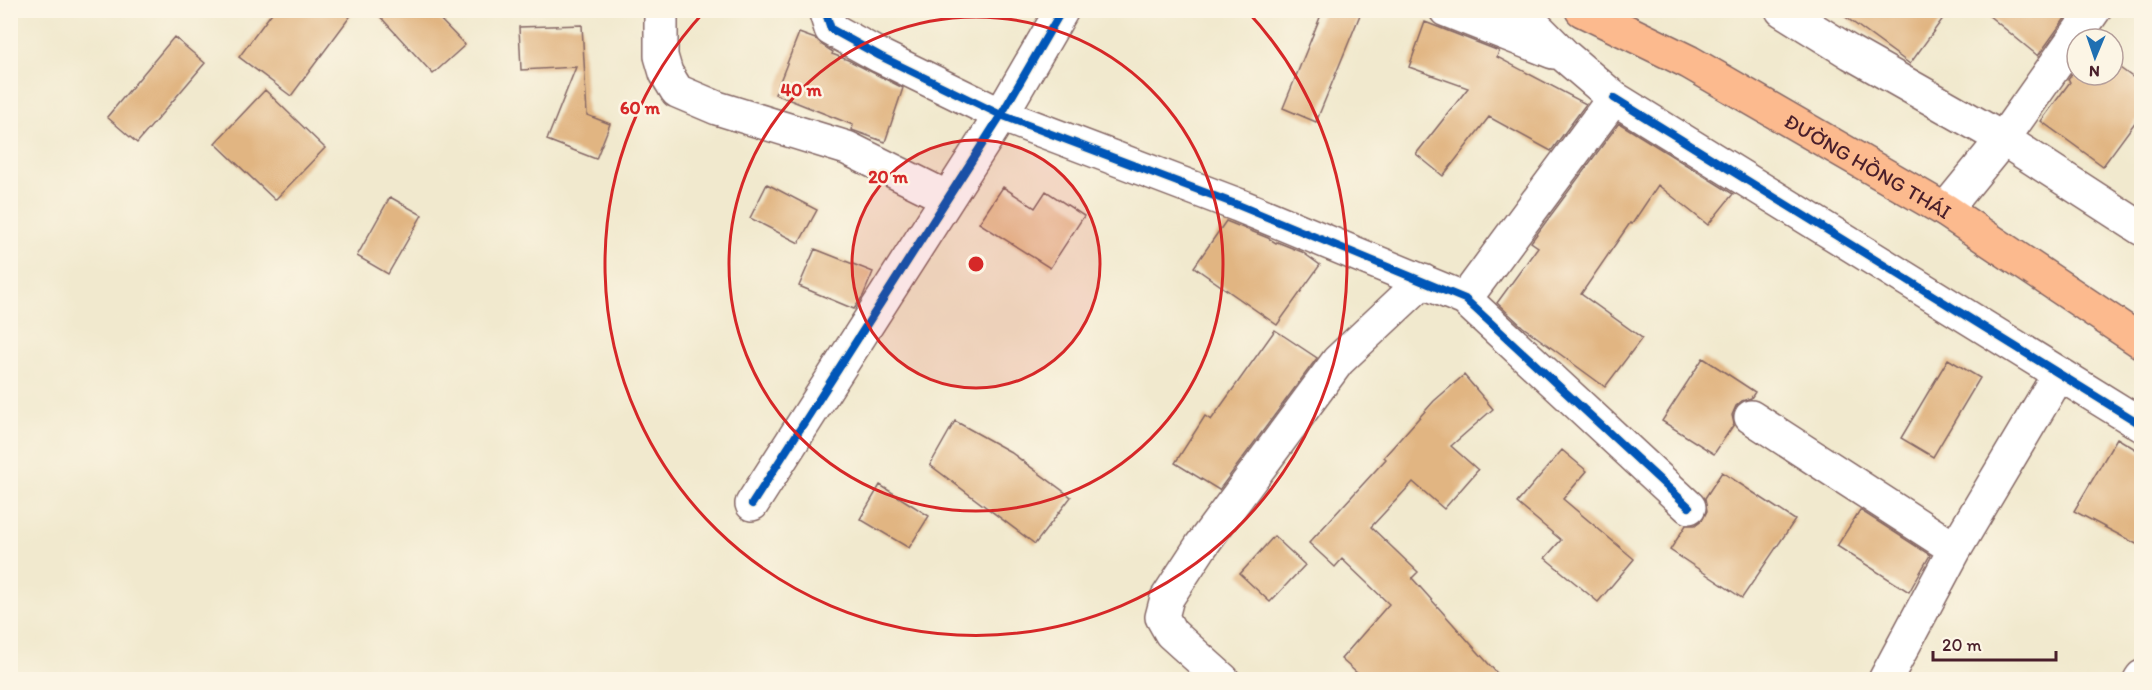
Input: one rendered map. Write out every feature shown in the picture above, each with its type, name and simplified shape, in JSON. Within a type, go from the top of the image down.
[{"type":"main road","name":"ĐƯỜNG HỒNG THÁI","points":[[1582,10],[1689,62],[1945,210],[2142,342]]},
{"type":"street","points":[[660,10],[661,56],[666,73],[677,91],[717,108],[847,148],[948,198]]},
{"type":"street","points":[[825,10],[831,29],[880,56],[1001,115],[1238,205],[1465,299],[1689,507]]},
{"type":"street","points":[[752,504],[1001,115],[1062,10]]},
{"type":"street","points":[[1446,10],[1565,56]]},
{"type":"street","points":[[1519,10],[1565,56],[1614,98],[2142,425]]},
{"type":"street","points":[[1782,10],[1851,53],[2003,139],[2142,229]]},
{"type":"street","points":[[1945,210],[2003,139],[2094,10]]},
{"type":"street","points":[[1465,299],[1614,98]]},
{"type":"street","points":[[1223,680],[1171,633],[1162,617],[1167,598],[1201,546],[1338,361],[1423,281]]},
{"type":"street","points":[[1885,680],[1955,549],[2059,374]]},
{"type":"street","points":[[1751,417],[1955,549]]},
{"type":"building","points":[[274,10],[355,10],[291,96],[239,57]]},
{"type":"building","points":[[374,10],[431,10],[465,45],[433,74]]},
{"type":"building","points":[[1323,10],[1362,10],[1316,122],[1283,108]]},
{"type":"building","points":[[1836,10],[1949,10],[1910,64]]},
{"type":"building","points":[[1982,10],[2071,10],[2038,56]]},
{"type":"building","points":[[1425,22],[1499,51],[1497,57],[1586,104],[1551,151],[1489,117],[1443,176],[1416,154],[1468,88],[1409,67]]},
{"type":"building","points":[[582,25],[587,115],[610,124],[596,159],[547,140],[576,67],[521,70],[519,27]]},
{"type":"building","points":[[799,33],[818,40],[833,52],[832,54],[903,88],[885,142],[852,130],[853,125],[775,94]]},
{"type":"building","points":[[174,37],[205,63],[137,143],[107,117]]},
{"type":"building","points":[[2125,72],[2142,84],[2142,113],[2103,166],[2041,121],[2066,87],[2125,87]]},
{"type":"building","points":[[265,90],[325,148],[275,200],[215,143]]},
{"type":"building","points":[[1619,123],[1733,194],[1708,225],[1658,185],[1581,294],[1642,338],[1605,387],[1523,327],[1497,303],[1538,247],[1531,242]]},
{"type":"building","points":[[767,184],[817,210],[799,243],[750,218]]},
{"type":"building","points":[[1003,187],[1035,208],[1046,191],[1084,216],[1050,268],[979,223]]},
{"type":"building","points":[[390,197],[422,215],[388,274],[357,256]]},
{"type":"building","points":[[1226,221],[1302,252],[1320,265],[1277,325],[1194,267]]},
{"type":"building","points":[[815,249],[873,272],[863,296],[854,309],[799,286]]},
{"type":"building","points":[[1275,330],[1317,358],[1219,490],[1175,463],[1205,416],[1211,420]]},
{"type":"building","points":[[1703,358],[1755,392],[1751,398],[1736,406],[1732,415],[1734,424],[1714,454],[1662,421]]},
{"type":"building","points":[[1948,359],[1980,378],[1933,457],[1901,438]]},
{"type":"building","points":[[1464,375],[1493,409],[1451,446],[1478,470],[1444,509],[1413,482],[1371,527],[1418,572],[1412,578],[1503,680],[1365,680],[1341,659],[1389,604],[1342,559],[1335,567],[1309,543],[1386,459],[1384,457],[1434,401]]},
{"type":"building","points":[[955,421],[1009,451],[1071,497],[1035,544],[930,465]]},
{"type":"building","points":[[2117,438],[2142,453],[2142,547],[2074,511]]},
{"type":"building","points":[[1562,450],[1587,471],[1563,499],[1634,559],[1598,602],[1545,558],[1561,540],[1517,503]]},
{"type":"building","points":[[1722,472],[1795,520],[1742,598],[1670,550],[1686,525],[1695,525],[1703,519],[1707,511],[1705,498]]},
{"type":"building","points":[[880,485],[929,516],[909,548],[860,519]]},
{"type":"building","points":[[1860,510],[1930,555],[1909,592],[1837,546]]},
{"type":"building","points":[[1274,536],[1305,565],[1270,602],[1240,574]]},
{"type":"cycle path","points":[[825,10],[831,29],[880,56],[1001,115],[1238,205],[1465,299],[1689,507]]},
{"type":"cycle path","points":[[752,504],[1001,115],[1062,10]]},
{"type":"cycle path","points":[[1614,98],[2142,425]]}]
